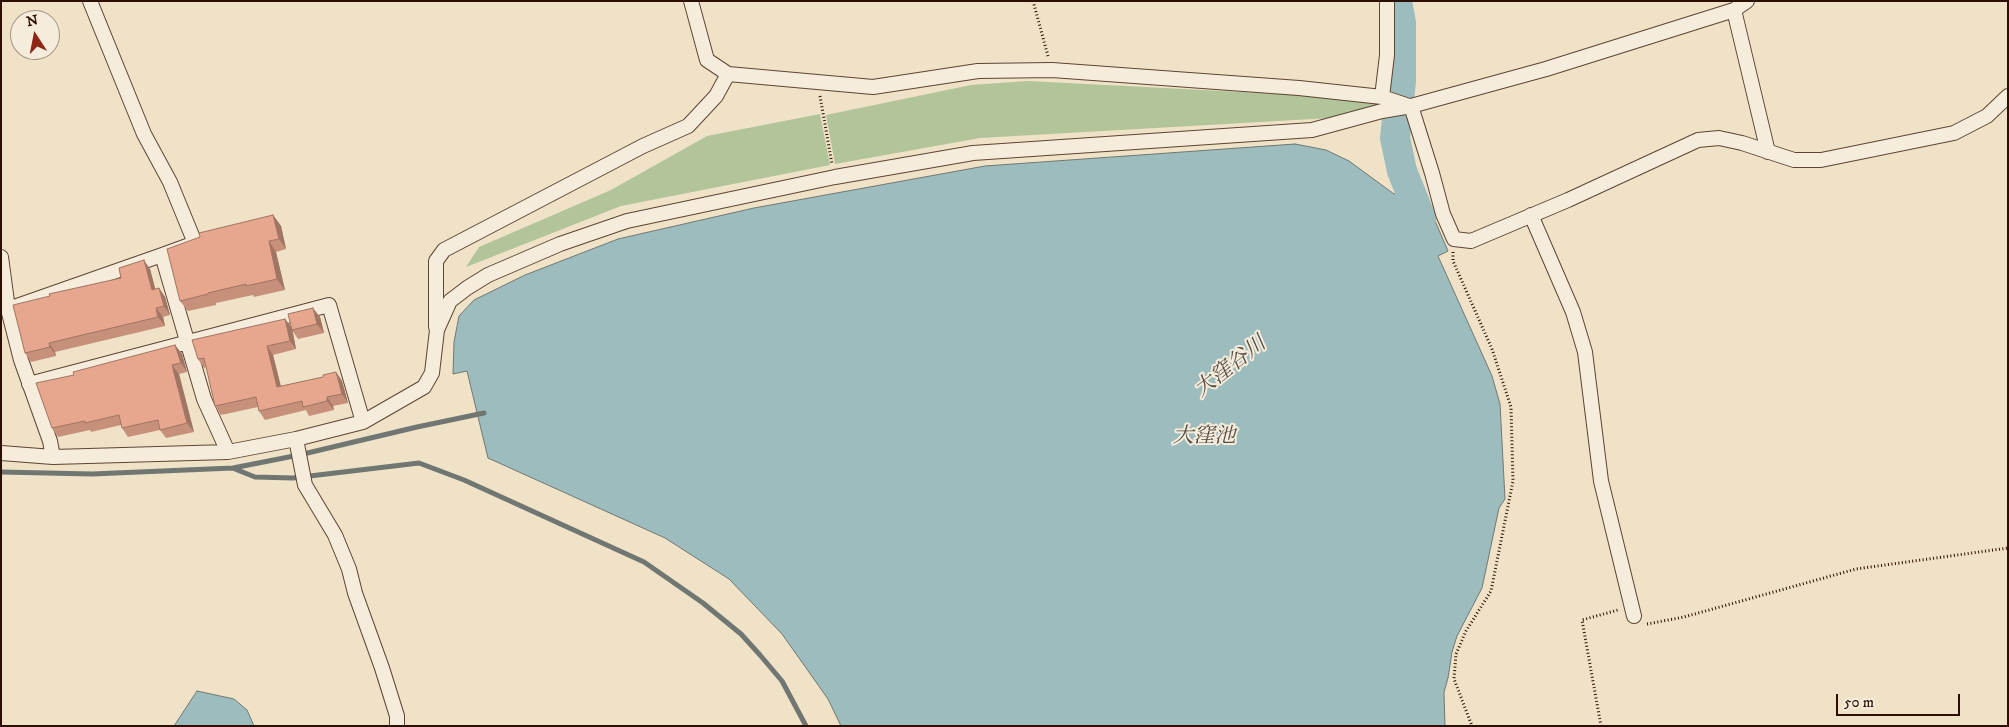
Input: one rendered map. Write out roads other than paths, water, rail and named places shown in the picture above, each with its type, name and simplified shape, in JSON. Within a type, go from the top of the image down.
[{"type":"street","points":[[8,309],[195,243],[170,182],[144,134],[90,1]]},
{"type":"street","points":[[691,1],[707,60],[728,74],[873,87],[978,70],[1052,70],[1299,88],[1408,106],[1546,69],[1734,10],[1747,1]]},
{"type":"street","points":[[1387,1],[1386,55],[1388,102]]},
{"type":"street","points":[[1734,10],[1768,152]]},
{"type":"street","points":[[1,453],[53,458],[228,452],[296,442],[363,422],[424,387],[432,373],[436,330],[436,261],[444,250],[642,146],[688,126],[716,96],[728,74]]},
{"type":"street","points":[[1408,106],[1432,173],[1443,214],[1454,239],[1471,240],[1637,169],[1698,140],[1719,138],[1794,160],[1821,160],[1954,133],[1986,116],[2008,96]]},
{"type":"street","points":[[436,330],[450,301],[488,275],[560,244],[627,221],[851,174],[973,153],[1312,130],[1388,102]]},
{"type":"street","points":[[1532,215],[1573,312],[1585,352],[1601,481],[1634,616]]},
{"type":"street","points":[[162,255],[204,399],[228,452]]},
{"type":"street","points":[[1,257],[8,309],[29,384],[50,440],[53,458]]},
{"type":"street","points":[[29,384],[329,305],[363,422]]},
{"type":"street","points":[[296,442],[303,475],[335,535],[349,569],[355,593],[397,716],[397,726]]},
{"type":"water","name":"大窪池","points":[[1295,144],[1326,150],[1349,161],[1394,194],[1419,184],[1448,251],[1438,256],[1492,376],[1500,404],[1505,499],[1499,508],[1482,588],[1457,636],[1452,652],[1444,692],[1445,726],[841,726],[828,699],[782,634],[729,579],[665,538],[488,458],[467,371],[453,374],[454,342],[459,316],[474,300],[525,275],[618,239],[754,208],[985,166]]},
{"type":"water","points":[[197,691],[234,699],[247,710],[254,726],[174,726]]},
{"type":"waterway","name":"大窪谷川","points":[[1397,1],[1401,23],[1401,81],[1395,138],[1402,171],[1421,218],[1415,223]]},
{"type":"waterway","points":[[1,472],[92,474],[233,468],[484,413]]},
{"type":"waterway","points":[[235,469],[255,477],[293,478],[419,463],[464,480],[644,562],[703,603],[741,634],[782,681],[806,726]]}]
